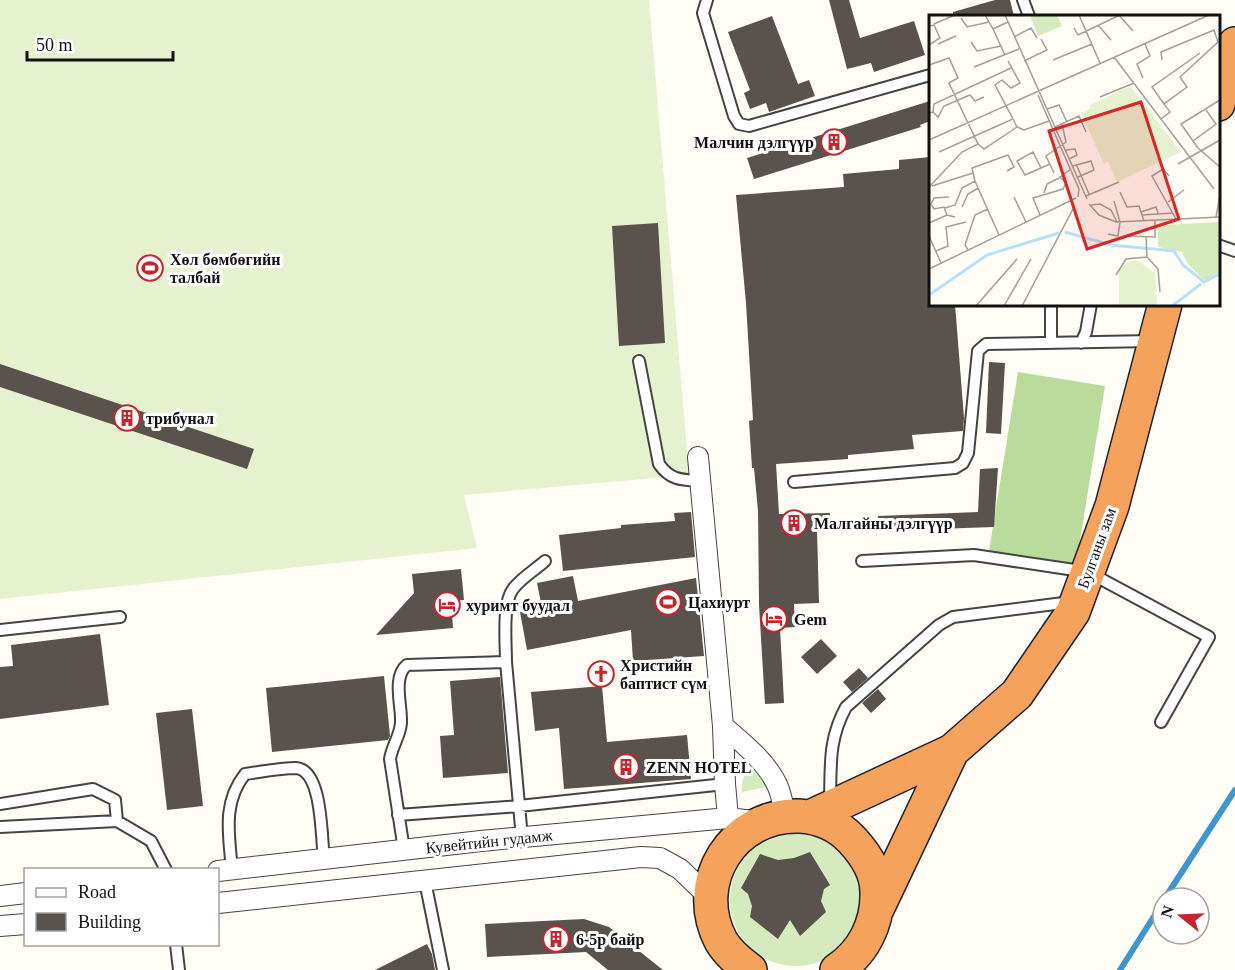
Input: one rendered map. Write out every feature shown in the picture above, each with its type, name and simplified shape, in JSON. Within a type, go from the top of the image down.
[{"type":"highway","points":[[1220,95],[1232,38]]},
{"type":"highway","name":"Булганы зам","points":[[712,910],[714,874],[724,853],[741,835],[797,815],[952,751],[1017,694],[1073,612],[1112,506],[1164,306]]},
{"type":"highway","name":"Булганы зам","points":[[837,970],[849,962],[864,945],[877,909],[952,751]]},
{"type":"highway","points":[[797,815],[830,823],[847,835],[861,850],[872,868],[877,888],[877,909]]},
{"type":"highway","points":[[712,910],[720,970]]},
{"type":"highway","points":[[712,910],[722,942],[736,959],[750,970]]},
{"type":"street","points":[[698,457],[723,726],[728,818]]},
{"type":"street","points":[[723,726],[749,749],[772,776],[797,815]]},
{"type":"street","name":"Кувейтийн гудамж","points":[[225,871],[522,838],[728,818],[797,815]]},
{"type":"street","name":"Кувейтийн гудамж","points":[[219,903],[641,857],[660,858],[680,868],[712,910]]},
{"type":"street","points":[[0,896],[24,893]]},
{"type":"street","points":[[0,926],[24,924]]},
{"type":"lane","points":[[706,0],[703,13],[734,116],[739,124],[749,126],[929,75]]},
{"type":"lane","points":[[1023,0],[1029,15]]},
{"type":"lane","points":[[1220,246],[1235,251]]},
{"type":"lane","points":[[1051,306],[1051,343]]},
{"type":"lane","points":[[1081,343],[1086,332],[1091,306]]},
{"type":"lane","points":[[794,482],[955,468],[963,463],[968,453],[978,351],[986,344],[1155,341]]},
{"type":"lane","points":[[639,361],[659,464],[667,474],[679,480],[700,481]]},
{"type":"lane","points":[[862,561],[974,555],[1082,586],[1209,637],[1161,722]]},
{"type":"lane","points":[[522,838],[506,662],[507,606],[513,589],[545,561]]},
{"type":"lane","points":[[797,815],[831,747],[846,707],[939,625],[953,617],[1082,586]]},
{"type":"lane","points":[[0,630],[120,617]]},
{"type":"lane","points":[[404,850],[390,759],[401,722],[401,669],[407,665],[506,662]]},
{"type":"lane","points":[[225,871],[228,816],[235,786],[245,774],[298,768],[309,774],[316,788],[324,859]]},
{"type":"lane","points":[[398,815],[519,806],[725,784]]},
{"type":"lane","points":[[0,804],[93,789],[114,800],[117,821]]},
{"type":"lane","points":[[0,827],[117,821],[151,841],[165,868]]},
{"type":"lane","points":[[425,881],[443,970]]},
{"type":"lane","points":[[177,946],[179,970]]},
{"type":"green space","points":[[0,0],[649,0],[689,475],[464,495],[477,548],[0,599]]},
{"type":"green space","points":[[1018,372],[1105,386],[1076,565],[989,551]]},
{"type":"green space","points":[[753,771],[762,776],[767,787],[742,792],[744,776]]},
{"type":"green space","points":[[796,834],[821,839],[843,853],[857,875],[862,900],[857,925],[843,947],[821,961],[796,966],[771,961],[749,947],[735,925],[730,900],[735,875],[749,853],[771,839]]},
{"type":"building","points":[[829,0],[849,0],[860,38],[914,21],[925,55],[874,72],[871,63],[847,69]]},
{"type":"building","points":[[995,0],[1010,0],[1014,15],[953,15],[953,12]]},
{"type":"building","points":[[772,16],[798,84],[809,80],[815,96],[769,112],[766,103],[750,109],[744,93],[750,90],[728,32]]},
{"type":"building","name":"Малчин дэлгүүр","points":[[929,101],[929,121],[920,125],[921,127],[754,179],[747,158]]},
{"type":"building","points":[[929,157],[929,306],[955,306],[964,418],[963,431],[912,435],[914,449],[848,455],[848,459],[776,464],[779,514],[830,513],[830,531],[817,531],[819,603],[794,604],[795,627],[780,628],[784,703],[765,704],[759,605],[758,511],[749,421],[753,420],[746,303],[736,195],[844,187],[843,174],[899,169],[899,160]]},
{"type":"building","points":[[658,223],[665,343],[619,346],[612,226]]},
{"type":"building","points":[[989,362],[1005,363],[1001,434],[986,433]]},
{"type":"building","name":"трибунал","points":[[0,364],[254,449],[247,469],[0,387]]},
{"type":"building","points":[[998,468],[994,527],[878,531],[878,516],[978,512],[980,469]]},
{"type":"building","points":[[691,512],[695,557],[563,571],[559,535],[621,528],[621,525],[675,521],[674,513]]},
{"type":"building","points":[[461,569],[464,600],[451,601],[453,628],[376,635],[414,593],[412,574]]},
{"type":"building","points":[[573,576],[578,601],[696,578],[704,656],[633,661],[631,630],[527,650],[520,612],[542,608],[537,583]]},
{"type":"building","points":[[100,634],[109,705],[0,719],[0,667],[13,666],[11,645]]},
{"type":"building","points":[[821,639],[837,656],[817,674],[801,657]]},
{"type":"building","points":[[859,668],[868,678],[852,692],[843,682]]},
{"type":"building","points":[[384,676],[390,736],[388,740],[272,752],[266,688]]},
{"type":"building","points":[[500,677],[508,773],[443,778],[440,736],[454,735],[450,681]]},
{"type":"building","points":[[602,686],[607,742],[687,735],[691,779],[564,789],[559,728],[535,731],[531,692]]},
{"type":"building","points":[[878,689],[886,699],[871,713],[862,703]]},
{"type":"building","points":[[192,709],[203,806],[167,810],[156,713]]},
{"type":"building","points":[[810,852],[830,885],[824,889],[821,901],[826,912],[800,936],[790,920],[778,939],[750,917],[752,906],[748,894],[741,888],[760,854],[778,860],[794,858]]},
{"type":"building","name":"6-5р байр","points":[[584,919],[609,927],[663,970],[608,970],[586,952],[487,957],[485,924]]},
{"type":"building","points":[[427,944],[432,954],[435,970],[375,970]]},
{"type":"waterway","points":[[1173,886],[1235,790]]},
{"type":"waterway","points":[[1120,970],[1151,921]]},
{"type":"place","name":"Малчин дэлгүүр","points":[[834,142]]},
{"type":"place","name":"Хөл бөмбөгийн талбай","points":[[150,268]]},
{"type":"place","name":"трибунал","points":[[127,418]]},
{"type":"place","name":"Малгайны дэлгүүр","points":[[794,523]]},
{"type":"place","name":"Цахиурт","points":[[668,602]]},
{"type":"place","name":"хуримт буудал","points":[[447,605]]},
{"type":"place","name":"Gem","points":[[774,619]]},
{"type":"place","name":"Христийн баптист сүм","points":[[601,674]]},
{"type":"place","name":"ZENN HOTEL","points":[[626,767]]},
{"type":"place","name":"6-5р байр","points":[[556,939]]}]
